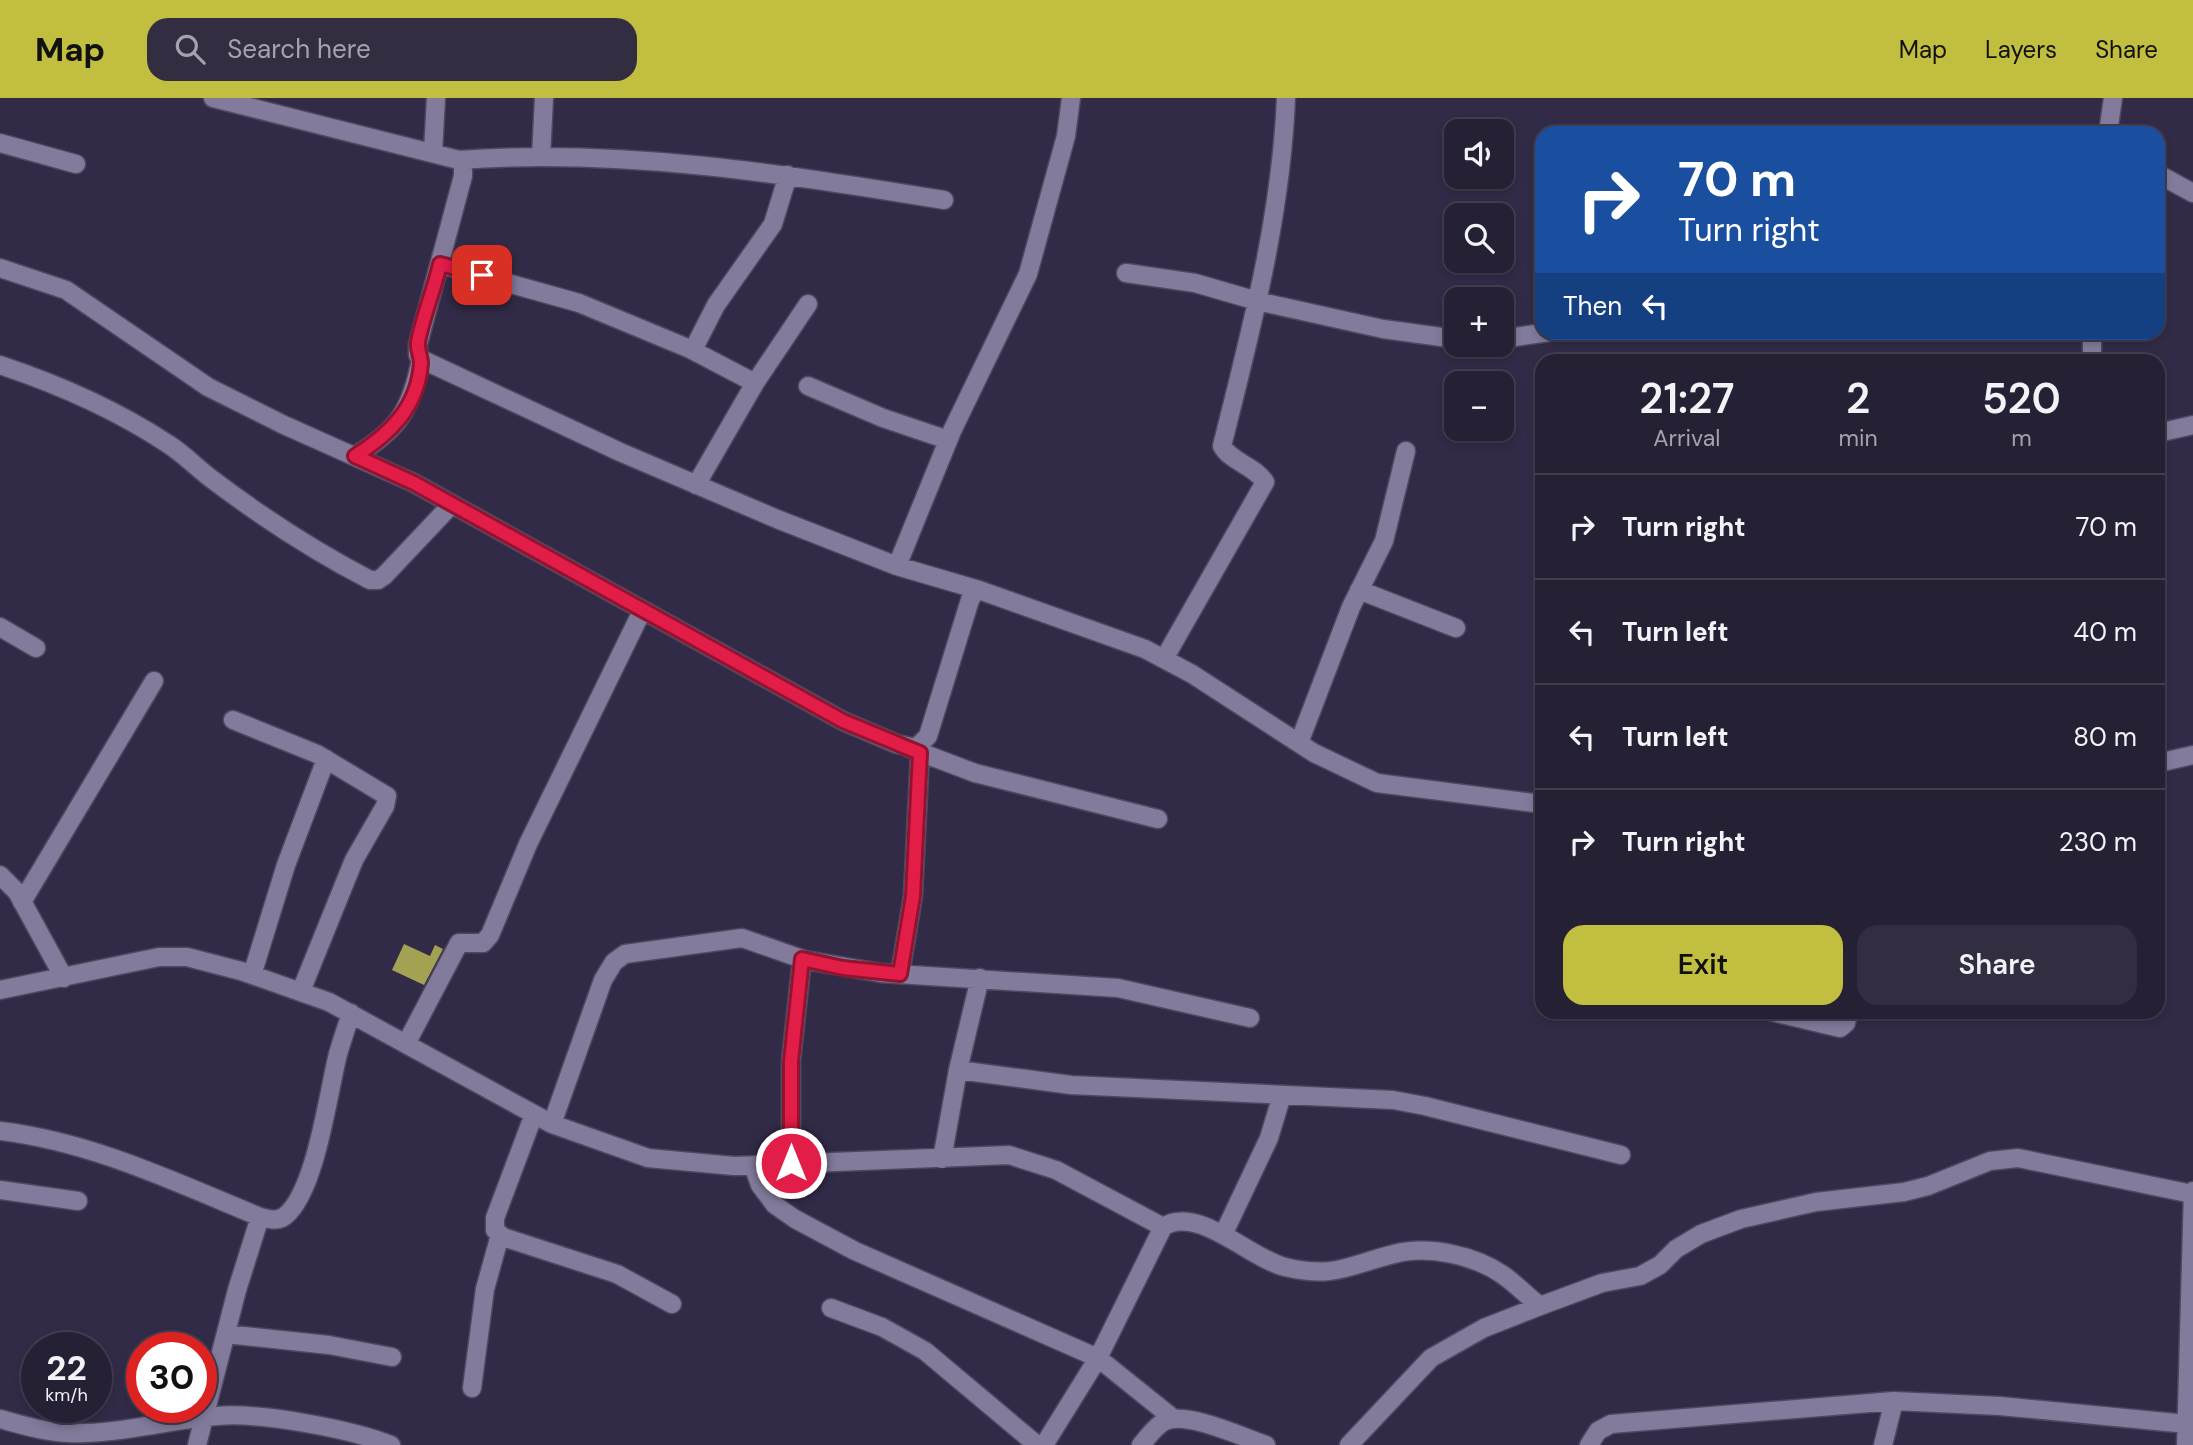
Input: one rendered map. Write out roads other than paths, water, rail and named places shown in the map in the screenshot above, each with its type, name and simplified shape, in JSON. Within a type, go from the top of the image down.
[{"type":"street","points":[[213,98],[459,160],[541,157],[707,166],[788,175],[944,200]]},
{"type":"street","points":[[433,152],[436,98]]},
{"type":"street","points":[[541,157],[544,98]]},
{"type":"street","points":[[897,566],[947,440],[1028,274],[1066,136],[1070,98]]},
{"type":"street","points":[[1164,659],[1265,482],[1226,453],[1222,446],[1257,301],[1282,165],[1286,98]]},
{"type":"street","points":[[2109,126],[2113,98]]},
{"type":"street","points":[[0,143],[76,164]]},
{"type":"street","points":[[459,160],[463,166],[463,176],[418,344],[418,355],[421,359],[696,485],[897,566],[979,590],[1109,634],[1192,674],[1299,743],[1344,769],[1377,783],[1535,803]]},
{"type":"street","points":[[693,350],[716,305],[773,224],[788,175]]},
{"type":"street","points":[[2165,178],[2193,193]]},
{"type":"street","points":[[440,264],[579,303],[693,350],[755,383]]},
{"type":"street","points":[[0,268],[66,290],[197,380],[284,425],[405,478],[843,721],[986,776],[1158,819]]},
{"type":"street","points":[[1126,273],[1195,283],[1257,301],[1383,329],[1444,337]]},
{"type":"street","points":[[696,485],[755,383],[808,304]]},
{"type":"street","points":[[1514,336],[1535,334]]},
{"type":"street","points":[[355,456],[380,440],[406,411],[415,391],[421,359]]},
{"type":"street","points":[[0,365],[68,389],[114,411],[169,444],[218,484],[284,528],[370,580],[378,580],[384,576],[452,504]]},
{"type":"street","points":[[807,386],[883,418],[947,440]]},
{"type":"street","points":[[2165,431],[2193,425]]},
{"type":"street","points":[[1299,743],[1359,590],[1384,541],[1406,451]]},
{"type":"street","points":[[900,974],[913,896],[915,750],[928,736],[970,600],[979,590]]},
{"type":"street","points":[[1359,590],[1456,628]]},
{"type":"street","points":[[406,1044],[459,943],[482,943],[490,934],[528,844],[642,611]]},
{"type":"street","points":[[0,627],[36,648]]},
{"type":"street","points":[[22,902],[154,681]]},
{"type":"street","points":[[233,720],[326,759],[383,792],[386,801],[354,860],[302,991]]},
{"type":"street","points":[[2165,761],[2193,755]]},
{"type":"street","points":[[252,975],[286,865],[326,759]]},
{"type":"street","points":[[0,875],[22,902],[64,978]]},
{"type":"street","points":[[552,1124],[603,980],[619,956],[742,938],[802,959],[843,968],[1118,988],[1250,1018]]},
{"type":"street","points":[[0,989],[159,957],[187,957],[302,991],[351,1013],[552,1124],[648,1158],[673,1162],[753,1164],[942,1159],[992,1155],[1027,1159],[1056,1170],[1163,1227]]},
{"type":"street","points":[[791,1163],[791,1061],[802,959]]},
{"type":"street","points":[[942,1159],[958,1070],[980,978]]},
{"type":"street","points":[[0,1130],[51,1140],[116,1158],[260,1217],[281,1219],[301,1192],[321,1132],[338,1055],[351,1013]]},
{"type":"street","points":[[1802,1019],[1840,1028],[1847,1019]]},
{"type":"street","points":[[958,1070],[1071,1085],[1361,1097],[1426,1106],[1621,1155]]},
{"type":"street","points":[[1223,1235],[1269,1138],[1282,1095]]},
{"type":"street","points":[[534,1114],[495,1218],[495,1230],[500,1235],[617,1274],[672,1304]]},
{"type":"street","points":[[1349,1445],[1431,1358],[1484,1328],[1540,1306],[1602,1283],[1640,1276],[1660,1265],[1676,1249],[1701,1234],[1741,1219],[1816,1202],[1904,1192],[1928,1186],[1990,1161],[2018,1158],[2192,1192],[2186,1445]]},
{"type":"street","points":[[753,1164],[760,1185],[775,1205],[795,1219],[855,1251],[1098,1358],[1174,1419]]},
{"type":"street","points":[[0,1190],[78,1201]]},
{"type":"street","points":[[217,1370],[260,1217]]},
{"type":"street","points":[[1044,1445],[1098,1358],[1163,1227],[1181,1220],[1223,1235],[1281,1267],[1312,1273],[1339,1272],[1397,1253],[1430,1251],[1461,1256],[1501,1273],[1540,1306]]},
{"type":"street","points":[[472,1388],[485,1289],[500,1235]]},
{"type":"street","points":[[831,1308],[883,1327],[925,1351],[1037,1445]]},
{"type":"street","points":[[226,1334],[316,1343],[392,1357]]},
{"type":"street","points":[[1589,1445],[1598,1431],[1611,1424],[1894,1401],[1958,1403],[2187,1424]]},
{"type":"street","points":[[1883,1445],[1894,1401]]},
{"type":"street","points":[[217,1416],[241,1415],[262,1418],[391,1445]]},
{"type":"street","points":[[0,1419],[62,1439],[169,1423]]},
{"type":"street","points":[[1141,1445],[1163,1422],[1174,1419],[1188,1419],[1266,1445]]},
{"type":"street","points":[[197,1445],[203,1423]]}]
